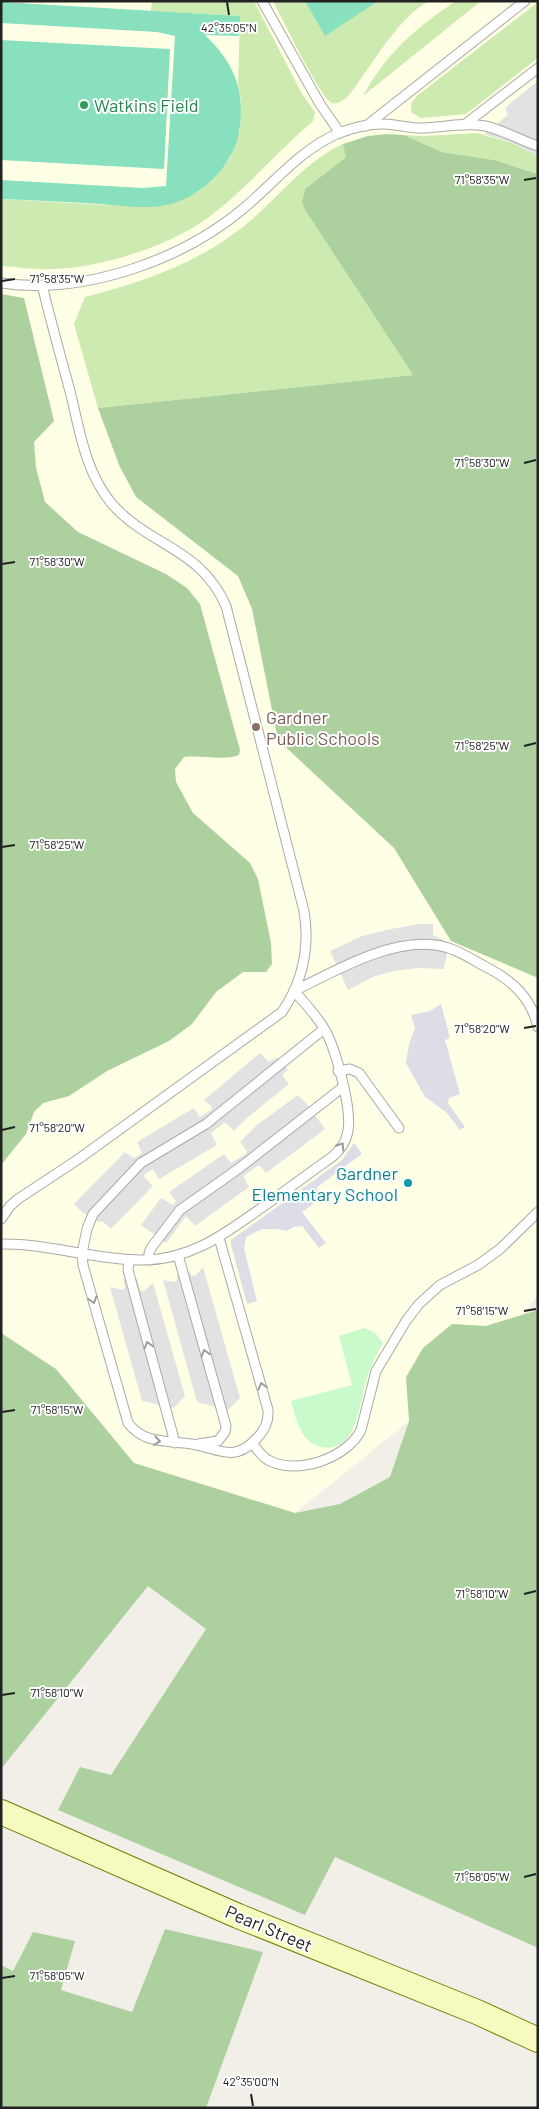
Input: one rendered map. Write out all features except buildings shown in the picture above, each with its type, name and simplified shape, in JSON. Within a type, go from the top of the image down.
[{"type":"main road","name":"Pearl Street","points":[[1,1812],[238,1916],[477,2012],[538,2040]]},
{"type":"lane","points":[[262,1],[320,104],[340,132]]},
{"type":"lane","points":[[365,126],[525,1]]},
{"type":"lane","points":[[464,125],[538,68]]},
{"type":"lane","points":[[1,283],[66,284],[95,279],[180,250],[208,235],[233,218],[297,159],[322,141],[340,132],[382,124],[421,128],[484,125],[538,146]]},
{"type":"lane","points":[[1,1219],[10,1206],[32,1189],[80,1158],[282,1012],[294,991],[302,968],[307,941],[304,911],[226,606],[216,586],[200,567],[124,516],[97,483],[86,455],[42,285]]},
{"type":"lane","points":[[294,991],[366,957],[400,948],[435,945],[455,951],[510,981],[530,1004],[538,1027]]},
{"type":"lane","points":[[1,1244],[129,1260],[149,1260],[178,1255],[198,1249],[219,1238],[339,1151],[348,1135],[348,1107],[331,1043],[324,1029],[294,991]]},
{"type":"lane","points":[[178,1255],[226,1426],[225,1432],[218,1441],[193,1444],[149,1440],[128,1423],[86,1276],[82,1253],[90,1220],[93,1214],[141,1163],[206,1124],[324,1029]]},
{"type":"lane","points":[[338,1071],[350,1069],[359,1073],[399,1128]]},
{"type":"lane","points":[[149,1260],[151,1248],[180,1210],[238,1169],[343,1087]]},
{"type":"lane","points":[[252,1443],[267,1460],[292,1465],[318,1463],[345,1449],[358,1436],[361,1430],[376,1370],[392,1340],[419,1304],[440,1285],[478,1265],[500,1249],[538,1212]]},
{"type":"lane","points":[[193,1444],[230,1453],[246,1448],[266,1425],[268,1415],[267,1403],[219,1238]]},
{"type":"lane","points":[[129,1260],[128,1270],[175,1443]]},
{"type":"shaded area","name":"Gardner Public Schools","points":[[1,1],[538,1],[538,1294],[523,1314],[409,1421],[295,1513],[134,1463],[56,1369],[1,1333]]},
{"type":"shaded area","points":[[538,81],[538,156],[512,143],[484,134],[508,115],[505,108],[507,106]]},
{"type":"shaded area","points":[[419,924],[433,924],[433,935],[449,943],[444,969],[417,968],[394,971],[375,976],[348,990],[330,951],[362,936]]},
{"type":"shaded area","points":[[441,1004],[450,1038],[445,1040],[460,1094],[449,1098],[448,1103],[465,1127],[460,1130],[446,1112],[425,1097],[406,1063],[409,1044],[415,1028],[411,1015],[430,1011]]},
{"type":"shaded area","points":[[260,1053],[269,1062],[278,1057],[288,1070],[282,1075],[289,1084],[234,1131],[224,1123],[211,1133],[217,1145],[159,1179],[153,1169],[145,1174],[144,1177],[153,1186],[111,1229],[102,1221],[99,1222],[82,1212],[74,1204],[125,1152],[134,1158],[142,1153],[137,1142],[194,1108],[200,1117],[211,1110],[212,1107],[204,1100]]},
{"type":"shaded area","points":[[298,1095],[325,1129],[266,1173],[259,1165],[243,1176],[249,1187],[195,1226],[186,1216],[166,1243],[141,1225],[161,1198],[173,1205],[176,1201],[169,1192],[224,1154],[231,1163],[246,1154],[247,1151],[240,1142],[257,1125]]},
{"type":"shaded area","points":[[354,1143],[362,1154],[316,1188],[323,1197],[302,1212],[326,1243],[319,1248],[302,1226],[294,1227],[287,1231],[262,1229],[246,1237],[244,1248],[257,1301],[247,1304],[231,1240],[342,1160]]},
{"type":"shaded area","points":[[203,1267],[240,1398],[228,1410],[197,1402],[163,1280],[175,1282],[177,1275],[190,1271],[191,1275],[195,1276]]},
{"type":"shaded area","points":[[123,1279],[137,1279],[140,1290],[143,1292],[153,1283],[185,1396],[174,1408],[142,1401],[110,1287],[123,1290],[125,1287]]},
{"type":"green space","points":[[152,1],[254,1],[302,94],[315,112],[313,121],[223,206],[209,217],[174,238],[133,254],[91,265],[45,269],[1,266],[1,199],[142,207],[172,203],[199,191],[211,181],[230,158],[240,130],[241,100],[238,84],[240,16],[151,11]]},
{"type":"green space","points":[[273,1],[429,1],[418,8],[396,30],[349,95],[337,103],[332,103],[319,87],[301,56]]},
{"type":"green space","points":[[305,1],[378,1],[325,36]]},
{"type":"green space","points":[[456,1],[481,1],[363,96],[381,67],[403,43],[415,31]]},
{"type":"green space","points":[[1,2],[240,16],[239,36],[205,35],[223,55],[229,65],[238,87],[240,99],[240,126],[237,139],[226,164],[217,175],[196,193],[162,206],[136,207],[1,199],[1,180],[143,188],[166,186],[175,36],[157,32],[1,23]]},
{"type":"green space","points":[[538,2],[538,58],[466,114],[421,118],[412,113],[412,103],[418,95]]},
{"type":"green space","name":"Watkins Field","points":[[1,40],[170,49],[164,169],[1,160]]},
{"type":"green space","points":[[477,133],[512,143],[538,156],[538,174],[494,160],[442,152],[404,135],[424,136]]},
{"type":"green space","points":[[404,135],[442,152],[494,160],[538,174],[538,978],[451,941],[394,848],[278,740],[252,609],[238,576],[136,497],[119,465],[98,408],[413,375],[305,210],[302,202],[305,189],[346,157],[343,144],[368,136]]},
{"type":"green space","points":[[343,144],[347,156],[305,189],[302,202],[305,210],[413,375],[98,408],[74,324],[85,297],[148,278],[207,251],[256,216],[315,161]]},
{"type":"green space","points":[[1,294],[24,298],[54,421],[34,442],[36,468],[45,502],[78,532],[166,574],[187,588],[200,604],[240,750],[239,755],[227,758],[184,757],[175,769],[176,782],[193,813],[250,863],[258,879],[271,943],[272,964],[266,972],[243,972],[216,992],[192,1024],[169,1041],[107,1071],[69,1096],[43,1103],[34,1112],[26,1134],[1,1165]]},
{"type":"green space","points":[[538,1310],[538,1948],[335,1857],[305,1915],[58,1810],[80,1767],[111,1775],[206,1629],[148,1586],[1,1769],[1,1333],[56,1369],[134,1463],[295,1513],[340,1504],[390,1477],[409,1421],[406,1377],[423,1348],[452,1324],[486,1326]]},
{"type":"green space","points":[[365,1328],[375,1333],[383,1343],[364,1388],[355,1424],[343,1442],[333,1447],[321,1447],[308,1440],[304,1435],[291,1401],[352,1385],[339,1336]]},
{"type":"green space","points":[[165,1929],[263,1952],[206,2108],[1,2108],[1,1965],[13,1971],[33,1932],[75,1941],[61,1990],[132,2012]]},
{"type":"place","name":"Watkins Field","points":[[84,105]]},
{"type":"place","name":"Gardner Public Schools","points":[[256,727]]},
{"type":"place","name":"Gardner Elementary School","points":[[408,1183]]}]
